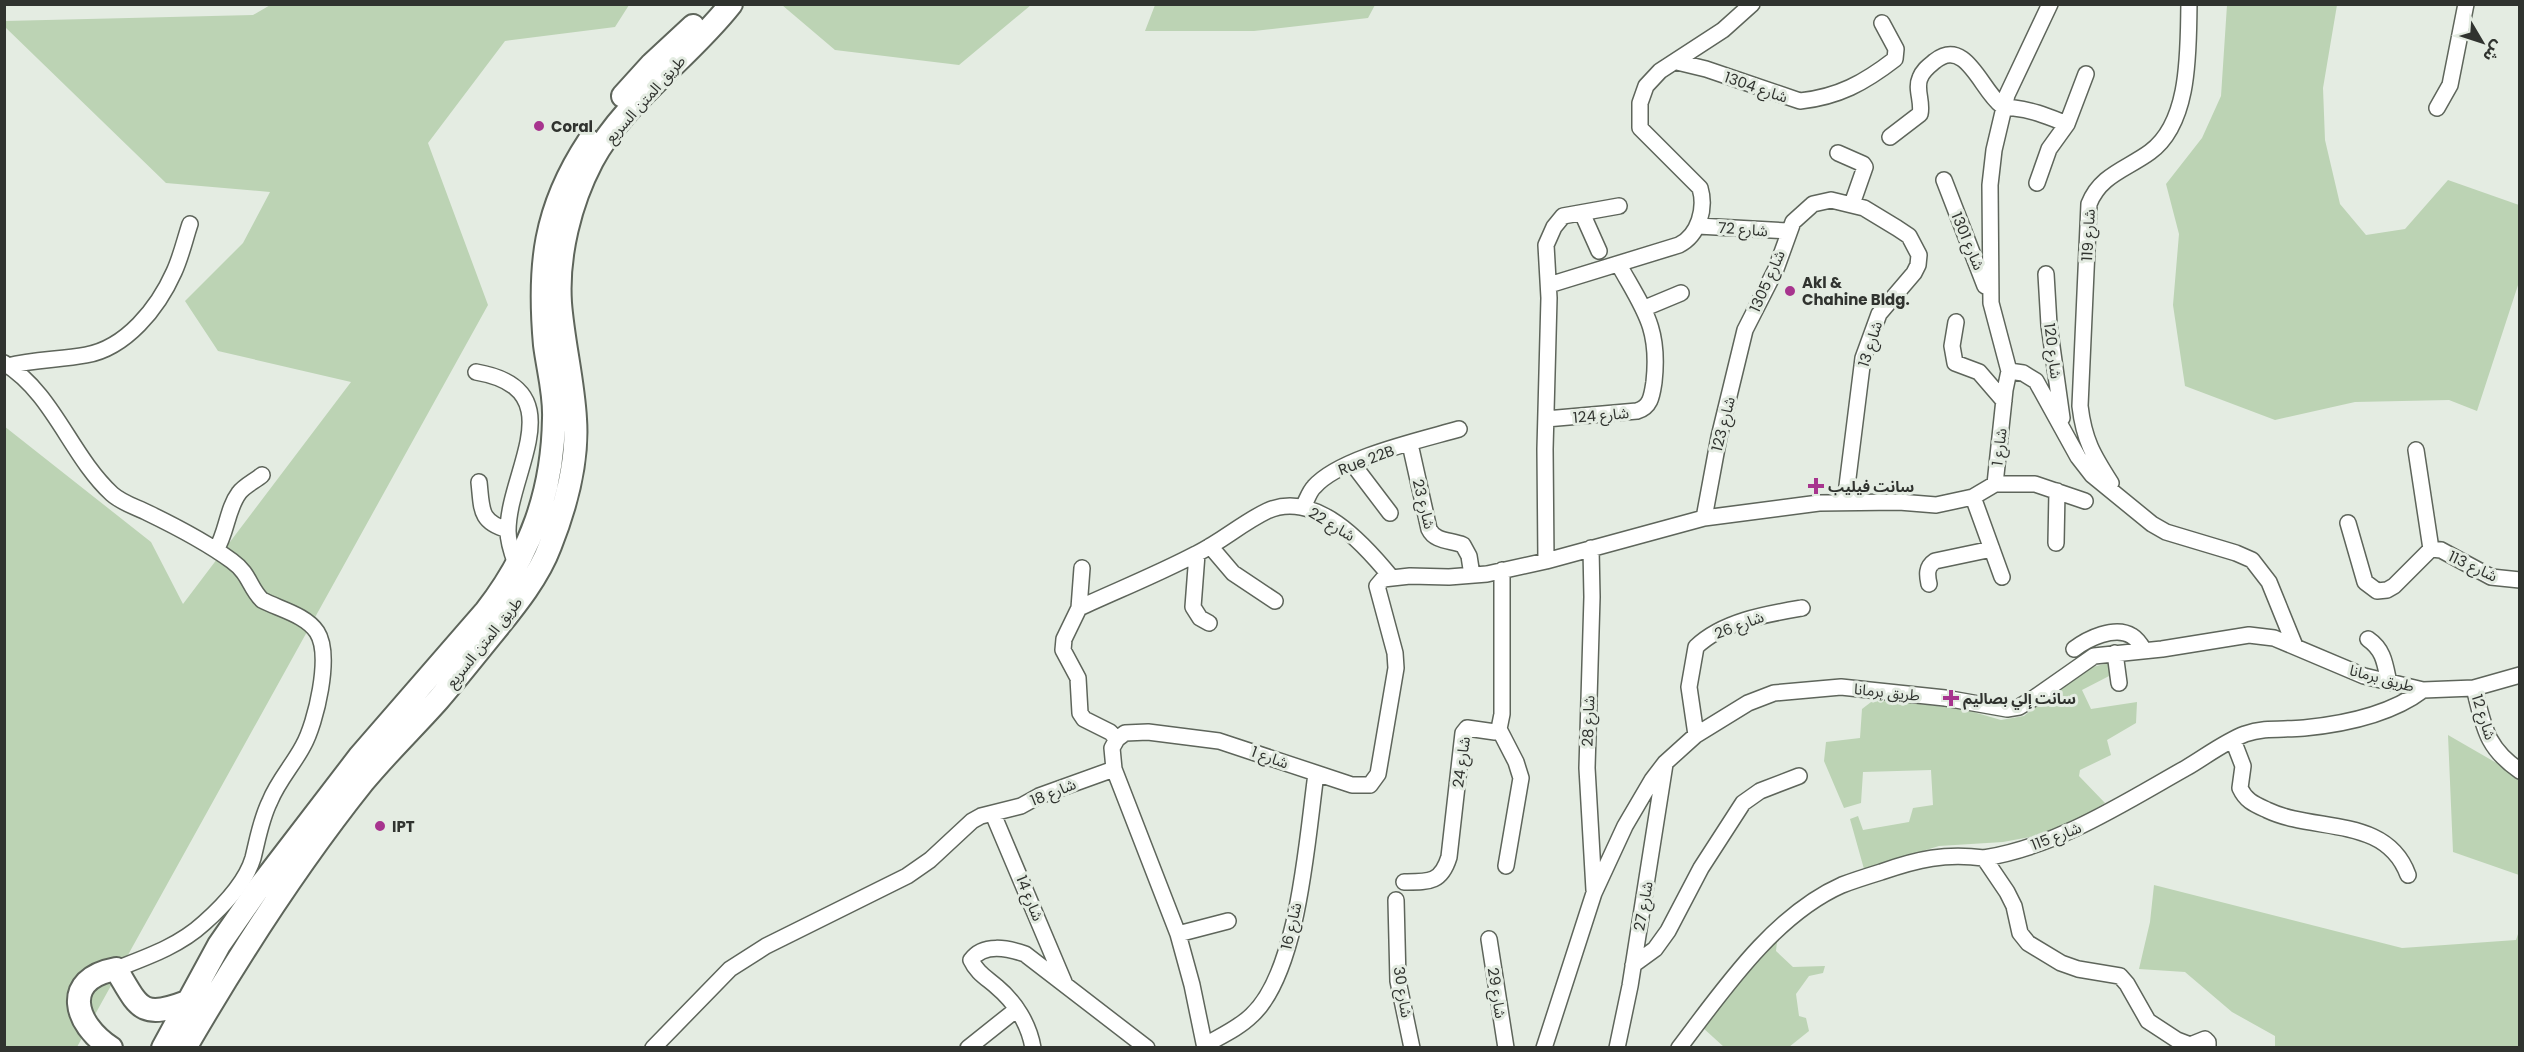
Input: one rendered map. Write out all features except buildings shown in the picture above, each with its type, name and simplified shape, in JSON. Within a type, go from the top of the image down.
[{"type":"highway","name":"طريق المتن السريع","points":[[163,1047],[234,922],[343,776],[504,589],[532,539],[552,459],[554,416],[545,348],[542,263],[558,196],[574,164],[619,101],[652,64],[691,28],[711,4]]},
{"type":"highway","name":"طريق المتن السريع","points":[[185,1047],[255,930],[299,866],[365,780],[439,699],[520,600],[550,548],[567,493],[574,446],[575,421],[560,301],[562,247],[574,202],[593,159],[617,125],[648,91],[711,30],[731,4]]},
{"type":"highway","points":[[111,1047],[91,1033],[80,1013],[80,990],[85,983],[101,972],[116,969],[132,996],[150,1011],[162,1012],[187,1002]]},
{"type":"street","points":[[1549,285],[1619,265],[1685,242],[1693,235],[1698,226],[1702,195],[1700,188],[1640,129],[1638,117],[1640,103],[1646,86],[1660,71],[1723,30],[1752,4]]},
{"type":"street","points":[[2050,4],[2003,107],[1994,150],[1990,185],[1991,303],[2009,372],[2023,374],[2036,381],[2078,457],[2092,475],[2152,524],[2166,532],[2252,560],[2269,582],[2295,646]]},
{"type":"street","name":"شارع 119","points":[[2119,496],[2096,463],[2088,445],[2081,414],[2089,204],[2093,193],[2103,180],[2151,151],[2160,142],[2176,116],[2184,83],[2189,4]]},
{"type":"street","points":[[2437,108],[2450,85],[2466,4]]},
{"type":"street","name":"شارع 1304","points":[[1677,62],[1706,69],[1766,92],[1800,101],[1834,96],[1877,73],[1895,59],[1896,49],[1882,23]]},
{"type":"street","points":[[1890,137],[1920,114],[1918,85],[1920,77],[1925,69],[1944,55],[1959,55],[1971,67],[1987,91],[2003,107],[2035,111],[2067,124]]},
{"type":"street","points":[[2037,183],[2049,149],[2067,124],[2086,74]]},
{"type":"street","points":[[1838,153],[1865,167],[1852,204]]},
{"type":"street","name":"شارع 1301","points":[[1944,180],[1960,224],[1978,262],[1991,303]]},
{"type":"street","name":"شارع 13","points":[[1788,231],[1793,222],[1813,204],[1831,200],[1852,204],[1881,218],[1909,236],[1919,255],[1914,273],[1879,314],[1863,358],[1845,502]]},
{"type":"street","points":[[1546,561],[1549,285],[1546,245],[1549,235],[1563,216],[1619,206]]},
{"type":"street","points":[[1582,213],[1599,250]]},
{"type":"street","points":[[6,364],[85,356],[116,346],[158,301],[174,272],[190,224]]},
{"type":"street","name":"شارع 72","points":[[1698,226],[1788,231]]},
{"type":"street","name":"شارع 1305","points":[[1745,330],[1776,269],[1788,231]]},
{"type":"street","name":"شارع 124","points":[[1546,419],[1637,411],[1645,408],[1651,400],[1656,365],[1654,335],[1645,308],[1619,265]]},
{"type":"street","name":"شارع 120","points":[[2046,274],[2049,325],[2063,427]]},
{"type":"street","points":[[1645,308],[1682,293]]},
{"type":"street","points":[[1956,322],[1952,346],[1955,363],[1979,372],[2004,401]]},
{"type":"street","name":"شارع 123","points":[[1704,518],[1719,437],[1745,330]]},
{"type":"street","points":[[6,364],[26,379],[40,395],[92,475],[114,496],[216,550],[244,570],[256,594],[262,600],[309,623],[322,641],[323,658],[313,722],[303,746],[269,801],[253,858],[239,883],[204,923],[186,937],[164,950],[116,969]]},
{"type":"street","points":[[476,372],[492,375],[513,385],[525,399],[530,413],[528,443],[508,531],[517,567]]},
{"type":"street","name":"شارع 1","points":[[1117,739],[1125,733],[1134,732],[1219,741],[1353,785],[1370,785],[1378,774],[1395,668],[1395,654],[1377,586],[1383,579],[1472,575],[1502,570],[1546,561],[1704,518],[1819,503],[1936,505],[1973,497],[1995,484],[2009,372]]},
{"type":"street","name":"Rue 22B","points":[[1304,507],[1312,488],[1352,462],[1459,429]]},
{"type":"street","name":"شارع 23","points":[[1410,444],[1432,536],[1463,544],[1469,556],[1472,575]]},
{"type":"street","points":[[2416,450],[2431,549]]},
{"type":"street","points":[[1352,462],[1390,513]]},
{"type":"street","points":[[216,550],[228,524],[231,506],[241,490],[262,475]]},
{"type":"street","points":[[479,482],[483,516],[494,526],[508,531]]},
{"type":"street","points":[[1995,484],[2035,484],[2085,501]]},
{"type":"street","points":[[2056,543],[2057,491]]},
{"type":"street","points":[[1973,497],[2002,577]]},
{"type":"street","name":"شارع 22","points":[[1079,608],[1203,550],[1269,510],[1292,505],[1304,507],[1343,528],[1358,539],[1391,577]]},
{"type":"street","name":"شارع 113","points":[[2348,523],[2365,582],[2377,591],[2387,590],[2394,586],[2431,549],[2441,550],[2491,577],[2520,580]]},
{"type":"street","name":"شارع 28","points":[[1591,548],[1592,597],[1587,768],[1594,893]]},
{"type":"street","points":[[1929,584],[1927,570],[1935,561],[1992,549]]},
{"type":"street","points":[[1209,624],[1200,618],[1193,607],[1203,550],[1275,601]]},
{"type":"street","points":[[1082,568],[1079,608],[1064,639],[1063,650],[1078,678],[1080,713],[1084,719],[1110,732],[1117,739],[1112,748],[1114,769],[1178,934],[1205,1046]]},
{"type":"street","points":[[1502,570],[1502,701],[1498,729],[1516,762],[1521,778],[1506,866]]},
{"type":"street","name":"شارع 26","points":[[1696,735],[1689,687],[1696,647],[1716,632],[1749,620],[1802,608]]},
{"type":"street","points":[[2074,649],[2087,640],[2120,633],[2133,636],[2144,650]]},
{"type":"street","name":"طريق برمانا","points":[[1544,1047],[1594,893],[1625,826],[1652,780],[1665,763],[1696,735],[1748,703],[1774,693],[1798,689],[1841,687],[1945,698],[2007,710],[2026,702],[2094,656],[2249,635],[2274,638],[2364,676],[2423,690],[2474,688],[2520,675]]},
{"type":"street","points":[[2368,639],[2382,652],[2389,683]]},
{"type":"street","points":[[2115,653],[2119,683]]},
{"type":"street","name":"شارع 12","points":[[2474,688],[2490,741],[2502,759],[2520,771]]},
{"type":"street","name":"شارع 115","points":[[1984,858],[2056,838],[2098,819],[2137,794],[2233,740],[2266,729],[2302,728],[2384,711],[2406,703],[2423,690]]},
{"type":"street","name":"شارع 24","points":[[1404,882],[1431,881],[1438,878],[1446,869],[1463,733],[1467,728],[1495,732],[1498,729]]},
{"type":"street","points":[[2233,740],[2243,766],[2240,788],[2248,801],[2283,818],[2351,830],[2379,838],[2403,859],[2408,875]]},
{"type":"street","name":"شارع 27","points":[[1617,1047],[1633,965],[1665,763]]},
{"type":"street","name":"شارع 18","points":[[652,1047],[735,966],[766,946],[907,876],[930,860],[972,821],[1021,806],[1039,796],[1114,769]]},
{"type":"street","name":"شارع 16","points":[[1205,1046],[1253,1015],[1279,972],[1295,910],[1316,774]]},
{"type":"street","points":[[1633,965],[1655,949],[1668,931],[1701,868],[1743,803],[1760,791],[1799,776]]},
{"type":"street","name":"شارع 14","points":[[993,814],[1064,983]]},
{"type":"street","points":[[1679,1047],[1748,960],[1789,920],[1824,895],[1842,885],[1904,864],[1953,855],[1984,858],[2014,906],[2015,921],[2020,933],[2028,943],[2061,963],[2078,969],[2120,976],[2148,1021],[2156,1028],[2190,1045],[2205,1039],[2208,1047]]},
{"type":"street","name":"شارع 30","points":[[1396,900],[1398,981],[1412,1047]]},
{"type":"street","points":[[1178,934],[1228,921]]},
{"type":"street","name":"شارع 29","points":[[1489,939],[1506,1047]]},
{"type":"street","points":[[1033,1047],[1017,1009],[996,986],[974,968],[971,960],[974,956],[989,949],[1011,949],[1039,963],[1147,1047]]},
{"type":"street","points":[[968,1047],[1017,1009]]},
{"type":"green space","points":[[272,4],[629,5],[615,27],[505,41],[428,143],[488,305],[77,1047],[5,1047],[4,426],[151,542],[183,604],[351,382],[218,351],[185,301],[243,243],[270,192],[166,183],[5,27],[5,21],[253,15]]},
{"type":"green space","points":[[1155,4],[1375,5],[1368,18],[1254,31],[1145,31]]},
{"type":"green space","points":[[782,5],[1031,5],[959,65],[835,50]]},
{"type":"green space","points":[[2227,5],[2337,5],[2323,88],[2325,140],[2340,204],[2366,235],[2405,229],[2448,180],[2519,205],[2519,282],[2477,411],[2449,400],[2355,402],[2275,420],[2185,386],[2173,305],[2179,234],[2166,184],[2202,138],[2221,96]]},
{"type":"green space","points":[[2112,662],[2113,674],[2082,690],[2091,709],[2137,702],[2136,723],[2107,740],[2111,755],[2080,770],[2079,776],[2105,803],[2056,832],[2003,842],[1939,846],[1864,869],[1850,819],[1858,816],[1863,830],[1909,822],[1913,808],[1933,805],[1931,770],[1863,772],[1861,803],[1844,808],[1824,761],[1826,742],[1860,738],[1862,709],[1875,699],[1963,709],[2001,720],[2024,716],[2078,671]]},
{"type":"green space","points":[[2448,735],[2519,776],[2519,875],[2453,852]]},
{"type":"green space","points":[[2154,885],[2402,948],[2516,940],[2519,931],[2519,1047],[2275,1047],[2275,1036],[2232,1012],[2185,972],[2139,969],[2150,922]]},
{"type":"green space","points":[[1774,935],[1777,942],[1776,951],[1793,967],[1825,966],[1823,973],[1809,976],[1796,994],[1799,1016],[1806,1018],[1809,1031],[1789,1047],[1724,1047],[1702,1027]]},
{"type":"place","name":"Coral","points":[[539,126]]},
{"type":"place","name":"Akl & Chahine Bldg.","points":[[1790,291]]},
{"type":"place","name":"سانت فيليب","points":[[1816,486]]},
{"type":"place","name":"سانت إلي بصاليم","points":[[1951,698]]},
{"type":"place","name":"IPT","points":[[380,826]]}]
